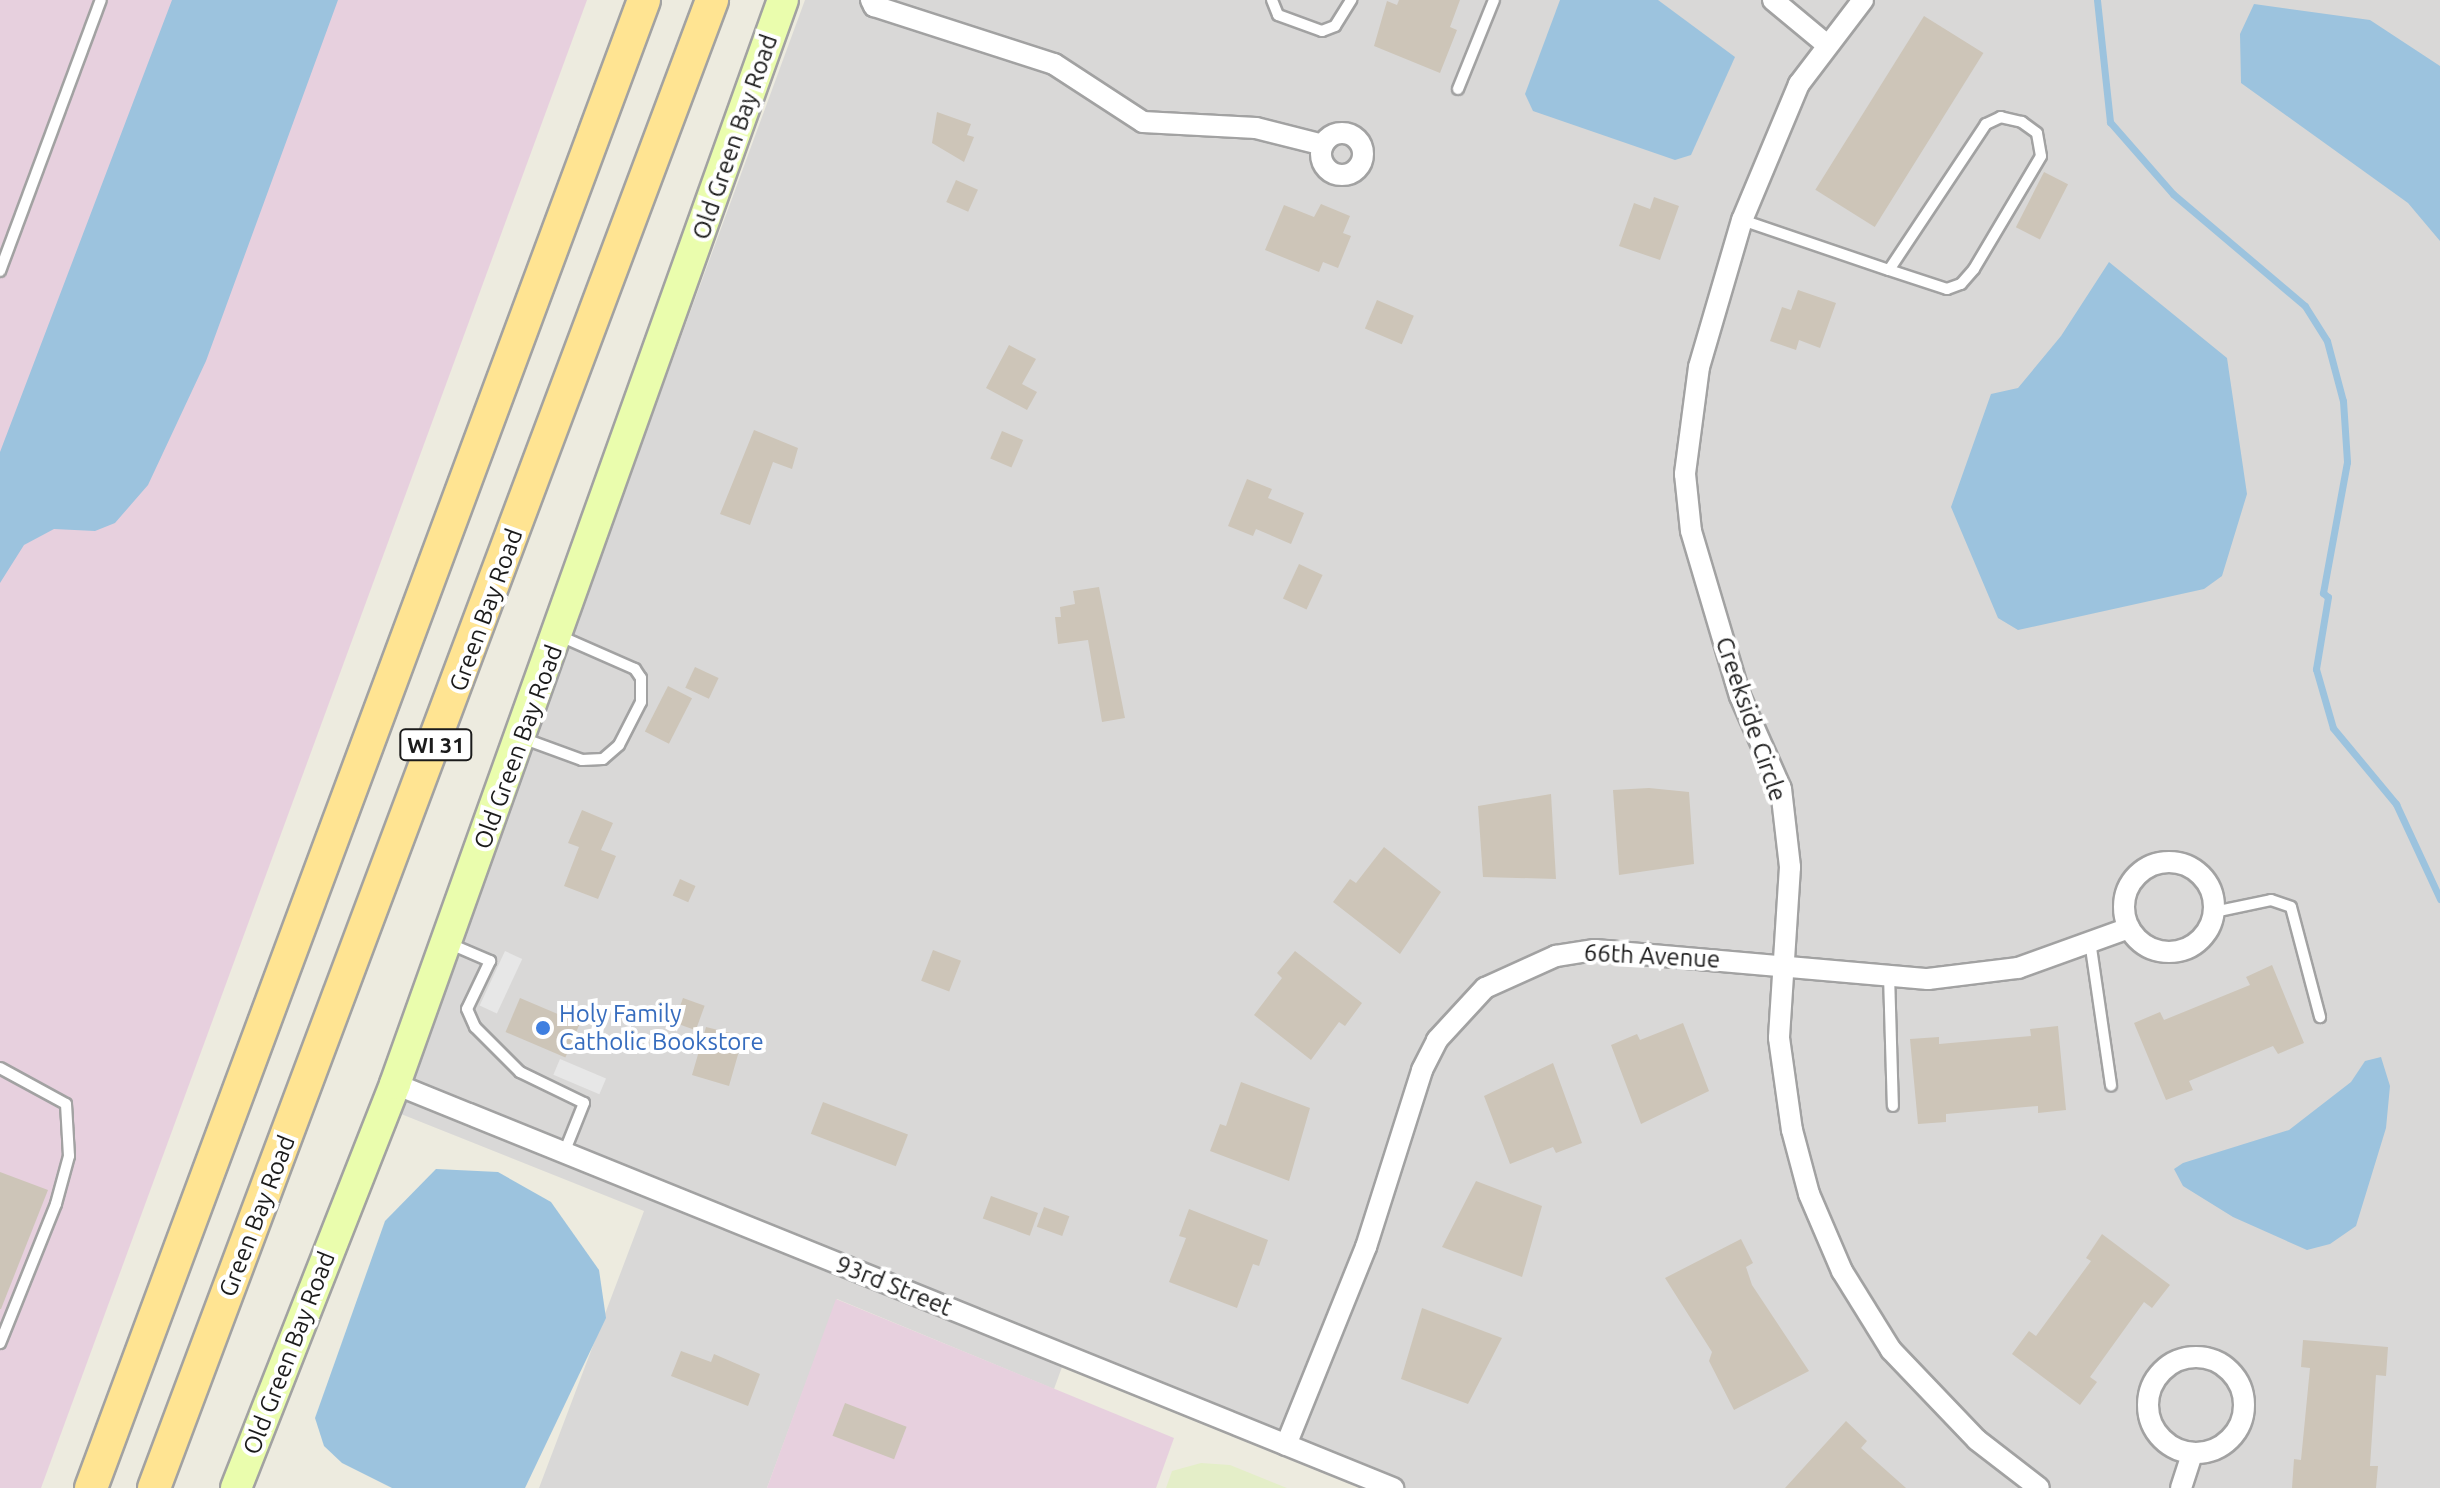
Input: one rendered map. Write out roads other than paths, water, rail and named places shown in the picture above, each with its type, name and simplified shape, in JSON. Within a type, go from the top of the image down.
[{"type":"main road","name":"WI 31","points":[[91,1488],[644,0]]},
{"type":"main road","name":"Green Bay Road","points":[[154,1488],[712,0]]},
{"type":"street","name":"Old Green Bay Road","points":[[236,1488],[395,1084],[783,0]]},
{"type":"street","points":[[871,0],[874,6],[1054,64],[1143,122],[1256,128],[1323,145]]},
{"type":"street","points":[[1773,0],[1826,44]]},
{"type":"street","name":"Creekside Circle","points":[[1863,0],[1826,44],[1799,84],[1742,220],[1699,367],[1685,474],[1691,531],[1740,696],[1781,789],[1790,867],[1779,1038],[1792,1130],[1809,1194],[1842,1271],[1884,1340],[1936,1400],[2039,1488]]},
{"type":"street","points":[[2154,865],[2184,865],[2198,872],[2208,884],[2214,912],[2202,938],[2178,951],[2150,948],[2129,928],[2125,898],[2140,872],[2154,865]]},
{"type":"street","name":"66th Avenue","points":[[1286,1445],[1366,1247],[1422,1070],[1437,1040],[1485,988],[1575,951],[1782,965],[1928,979],[2018,968],[2129,928]]},
{"type":"street","name":"93rd Street","points":[[395,1084],[1393,1488]]},
{"type":"street","points":[[2205,1358],[2232,1373],[2241,1387],[2243,1419],[2223,1445],[2192,1454],[2161,1439],[2153,1426],[2149,1396],[2163,1370],[2175,1361],[2205,1358]]},
{"type":"street","points":[[2181,1488],[2192,1454]]},
{"type":"lane","points":[[0,271],[101,0]]},
{"type":"lane","points":[[1272,0],[1278,15],[1322,31],[1335,26],[1351,0]]},
{"type":"lane","points":[[1458,89],[1494,0]]},
{"type":"lane","points":[[1742,220],[1889,270],[1947,289],[1961,284],[2041,156],[2037,133],[2022,122],[2001,117],[1986,124],[1889,270]]},
{"type":"lane","points":[[521,738],[582,760],[603,759],[619,745],[641,702],[641,678],[635,669],[558,635]]},
{"type":"lane","points":[[2214,912],[2271,900],[2291,907],[2320,1017]]},
{"type":"lane","points":[[2090,941],[2111,1085]]},
{"type":"lane","points":[[446,942],[490,961],[467,1009],[468,1019],[488,1043],[520,1072],[584,1103],[564,1153]]},
{"type":"lane","points":[[1889,975],[1893,1106]]},
{"type":"lane","points":[[0,1068],[66,1104],[69,1156],[56,1204],[0,1343]]},
{"type":"water","points":[[172,0],[338,0],[206,361],[148,485],[115,523],[95,531],[54,529],[24,545],[0,583],[0,452]]},
{"type":"water","points":[[1560,0],[1658,0],[1735,57],[1691,155],[1675,160],[1533,111],[1525,94]]},
{"type":"water","points":[[2254,4],[2370,20],[2440,66],[2440,241],[2408,203],[2241,83],[2240,34]]},
{"type":"water","points":[[2109,262],[2227,358],[2247,494],[2222,576],[2204,589],[2018,630],[1998,618],[1951,507],[1991,394],[2018,388],[2061,336]]},
{"type":"water","points":[[2381,1057],[2390,1086],[2386,1128],[2356,1226],[2330,1244],[2307,1250],[2233,1217],[2183,1186],[2174,1169],[2183,1163],[2289,1130],[2351,1082],[2365,1061]]},
{"type":"water","points":[[436,1169],[498,1172],[551,1202],[599,1270],[606,1318],[525,1488],[392,1488],[342,1463],[324,1446],[315,1418],[385,1221]]},
{"type":"waterway","points":[[2097,0],[2110,122],[2173,194],[2305,306],[2327,341],[2343,401],[2347,462],[2323,593],[2328,597],[2316,669],[2333,728],[2396,804],[2440,899]]},
{"type":"place","name":"Holy Family Catholic Bookstore","points":[[543,1028]]}]
